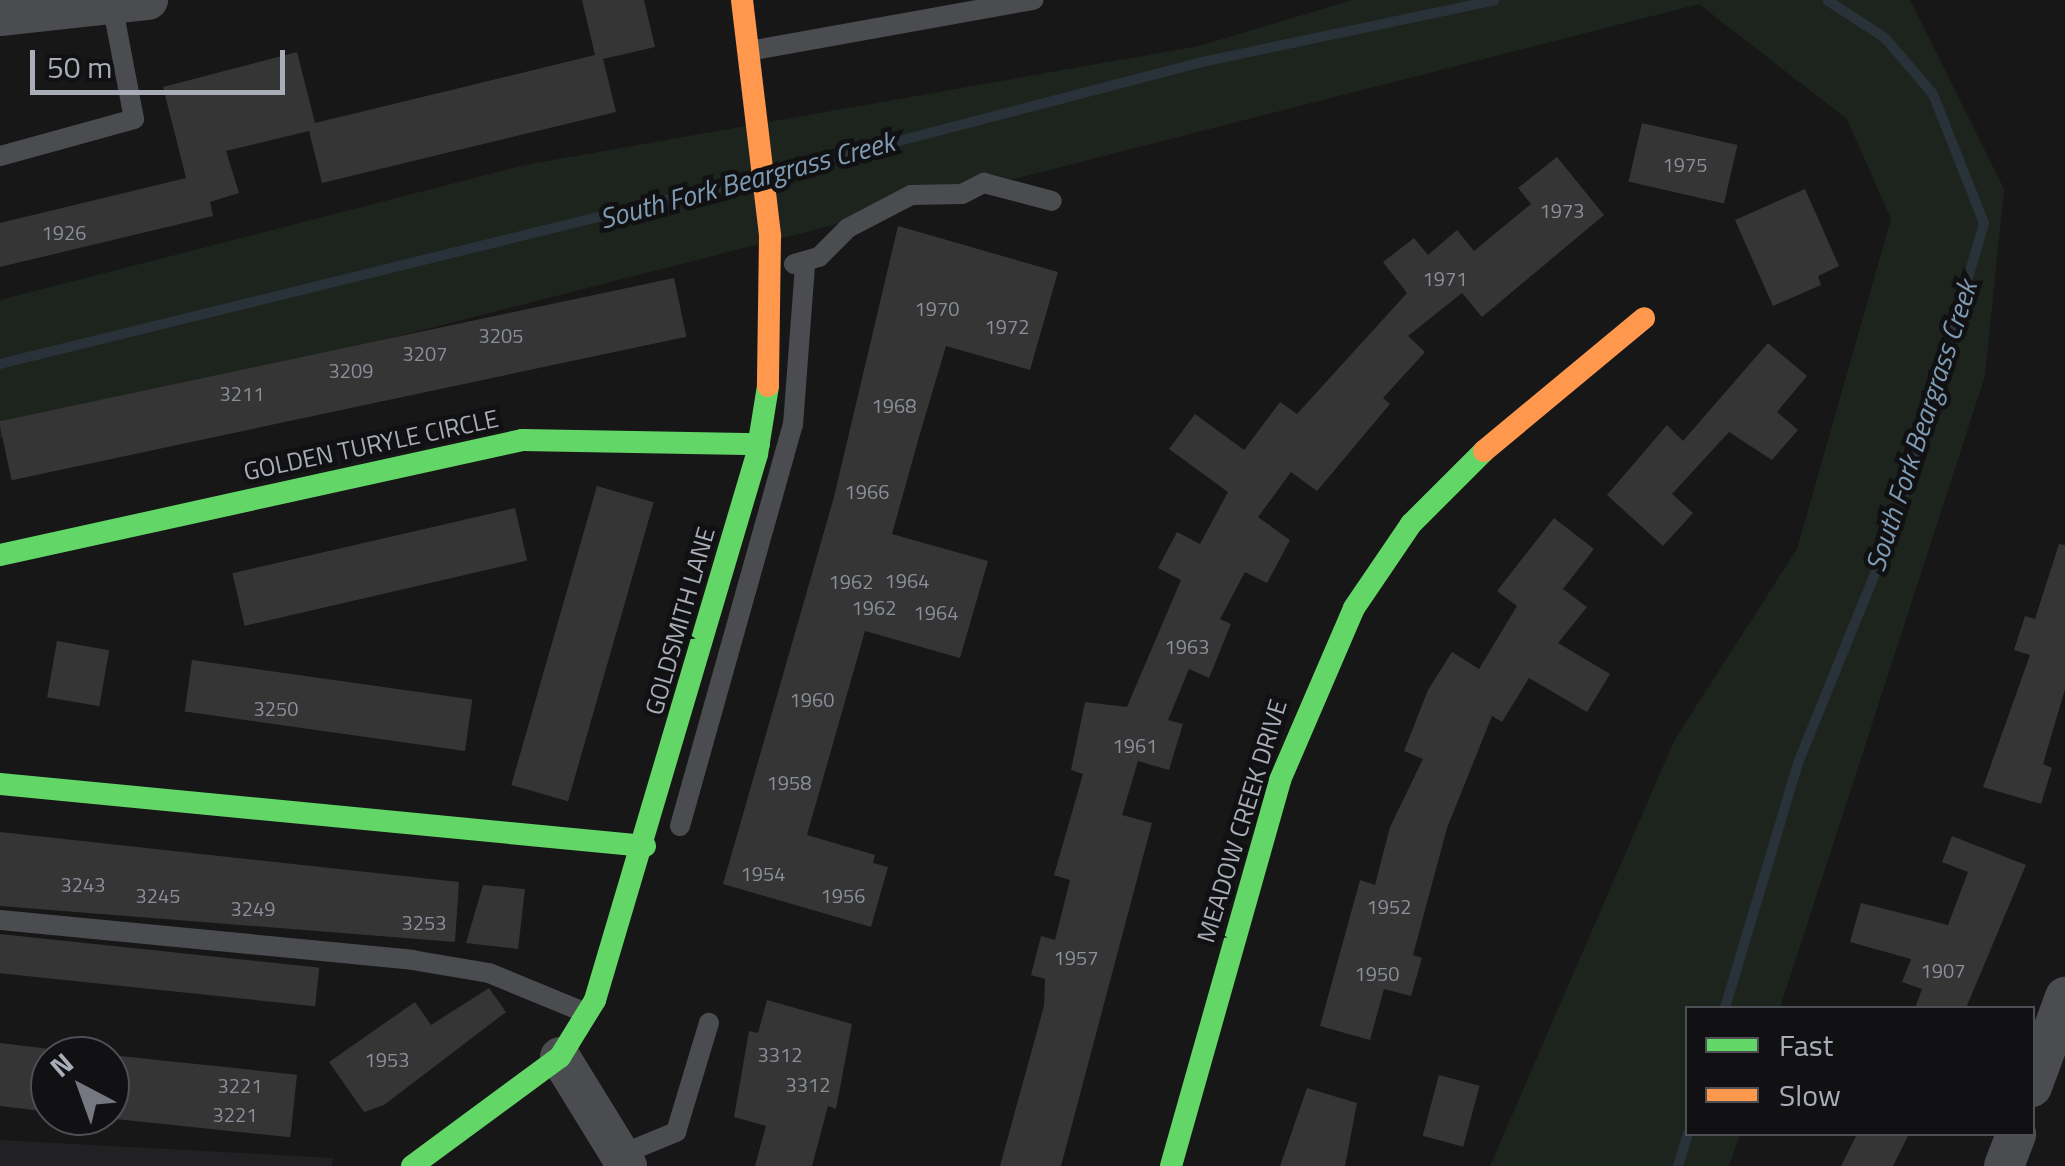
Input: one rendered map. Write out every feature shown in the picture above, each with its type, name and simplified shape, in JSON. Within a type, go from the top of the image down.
[{"type":"street","name":"GOLDSMITH LANE","points":[[412,1166],[560,1058],[588,1014],[645,846],[758,444],[770,376],[770,236],[742,0]]},
{"type":"street","points":[[0,16],[131,4]]},
{"type":"street","name":"MEADOW CREEK DRIVE","points":[[1171,1166],[1280,780],[1354,608],[1411,524],[1462,469],[1644,318]]},
{"type":"street","name":"GOLDEN TURYLE CIRCLE","points":[[0,555],[522,440],[758,444]]},
{"type":"street","points":[[0,784],[645,846]]},
{"type":"street","points":[[2035,1079],[2065,997]]},
{"type":"street","points":[[560,1058],[624,1160]]},
{"type":"street","points":[[2004,1166],[2015,1136]]},
{"type":"lane","points":[[747,52],[1033,0]]},
{"type":"lane","points":[[0,156],[134,119],[131,4]]},
{"type":"lane","points":[[772,263],[805,264],[848,228],[911,195],[962,194],[984,183],[1052,200]]},
{"type":"lane","points":[[674,845],[793,425],[805,264]]},
{"type":"lane","points":[[622,922],[646,916]]},
{"type":"lane","points":[[0,920],[412,960],[489,972],[588,1014]]},
{"type":"lane","points":[[624,1160],[676,1132],[709,1023]]},
{"type":"shaded area","points":[[1352,0],[1910,0],[2004,189],[1985,376],[1781,1006],[1685,1006],[1685,1136],[1739,1136],[1729,1166],[1490,1166],[1675,739],[1797,549],[1891,219],[1847,119],[1699,4],[0,438],[0,300],[525,165],[1199,46]]},
{"type":"shaded area","points":[[0,1140],[334,1158],[331,1166],[0,1166]]},
{"type":"building","points":[[582,0],[644,0],[655,47],[603,59],[616,112],[322,183],[309,131],[226,151],[239,193],[210,202],[213,216],[0,267],[0,223],[186,178],[163,87],[297,52],[315,123],[595,55]]},
{"type":"building","points":[[1642,123],[1737,145],[1724,204],[1629,181]]},
{"type":"building","points":[[1557,157],[1604,215],[1482,317],[1462,293],[1408,336],[1425,352],[1383,398],[1390,404],[1317,491],[1291,472],[1258,517],[1290,540],[1267,583],[1245,572],[1220,619],[1231,624],[1209,678],[1189,669],[1168,720],[1183,724],[1169,770],[1138,761],[1122,815],[1152,823],[1061,1166],[1000,1166],[1044,1006],[1045,979],[1031,975],[1041,936],[1055,940],[1070,880],[1054,875],[1083,774],[1071,770],[1085,702],[1127,707],[1181,580],[1158,568],[1177,532],[1200,544],[1228,492],[1169,449],[1195,414],[1244,450],[1280,402],[1297,414],[1407,293],[1383,262],[1414,238],[1428,255],[1457,230],[1474,251],[1531,204],[1518,188]]},
{"type":"building","points":[[1805,189],[1839,266],[1818,276],[1821,285],[1773,306],[1735,220]]},
{"type":"building","points":[[898,226],[1058,272],[1030,370],[946,346],[919,437],[892,534],[988,561],[960,658],[865,631],[807,835],[875,855],[873,863],[888,867],[871,927],[723,884],[834,497]]},
{"type":"building","points":[[674,278],[686,337],[12,480],[0,421]]},
{"type":"building","points":[[1768,343],[1807,376],[1777,412],[1798,430],[1772,460],[1729,432],[1672,494],[1693,513],[1663,546],[1607,495],[1667,425],[1683,441]]},
{"type":"building","points":[[597,486],[654,502],[568,801],[511,785]]},
{"type":"building","points":[[515,508],[527,561],[245,626],[232,573]]},
{"type":"building","points":[[1554,518],[1594,549],[1563,589],[1587,607],[1558,643],[1610,674],[1587,712],[1529,678],[1502,722],[1492,716],[1447,828],[1413,955],[1422,958],[1411,996],[1384,989],[1370,1040],[1320,1026],[1360,880],[1375,885],[1390,827],[1423,759],[1404,751],[1428,690],[1452,652],[1479,669],[1517,606],[1497,591]]},
{"type":"building","points":[[2059,544],[2065,545],[2065,689],[2043,764],[2052,768],[2041,804],[1983,787],[2030,655],[2014,650],[2025,616],[2035,619]]},
{"type":"building","points":[[57,641],[109,650],[99,706],[47,697]]},
{"type":"building","points":[[192,660],[472,699],[465,751],[185,711]]},
{"type":"building","points":[[0,832],[459,882],[455,942],[0,906]]},
{"type":"building","points":[[1952,836],[2026,865],[1967,1006],[1916,1006],[1922,989],[1902,982],[1911,959],[1850,942],[1861,903],[1948,925],[1968,872],[1942,862]]},
{"type":"building","points":[[483,885],[525,889],[518,949],[466,943]]},
{"type":"building","points":[[0,934],[319,968],[315,1006],[0,973]]},
{"type":"building","points":[[489,988],[506,1012],[384,1105],[364,1112],[329,1062],[415,1002],[431,1025]]},
{"type":"building","points":[[767,1000],[852,1024],[836,1109],[828,1106],[812,1166],[755,1166],[766,1126],[734,1117],[749,1031],[758,1033]]},
{"type":"building","points":[[0,1043],[30,1047],[30,1110],[0,1106]]},
{"type":"building","points":[[130,1057],[297,1075],[290,1137],[130,1120]]},
{"type":"building","points":[[1439,1075],[1480,1086],[1463,1147],[1423,1136]]},
{"type":"building","points":[[1307,1088],[1357,1103],[1345,1166],[1280,1166]]},
{"type":"building","points":[[1856,1136],[1908,1136],[1893,1166],[1841,1166]]},
{"type":"waterway","name":"South Fork Beargrass Creek","points":[[776,173],[1202,62],[1495,0]]},
{"type":"waterway","name":"South Fork Beargrass Creek","points":[[1726,1006],[1798,763],[1895,524],[1984,223],[1933,94],[1885,38],[1827,0]]},
{"type":"waterway","name":"South Fork Beargrass Creek","points":[[0,364],[745,181]]},
{"type":"waterway","name":"South Fork Beargrass Creek","points":[[1678,1166],[1687,1136]]},
{"type":"traffic: fast","points":[[412,1166],[560,1057],[595,1000],[757,454],[768,386]]},
{"type":"traffic: fast","points":[[0,555],[522,440],[759,444]]},
{"type":"traffic: fast","points":[[1171,1166],[1280,780],[1354,608],[1411,524],[1484,451]]},
{"type":"traffic: fast","points":[[0,784],[645,846]]},
{"type":"traffic: slow","points":[[742,0],[770,236],[768,386]]},
{"type":"traffic: slow","points":[[1484,451],[1644,318]]}]
